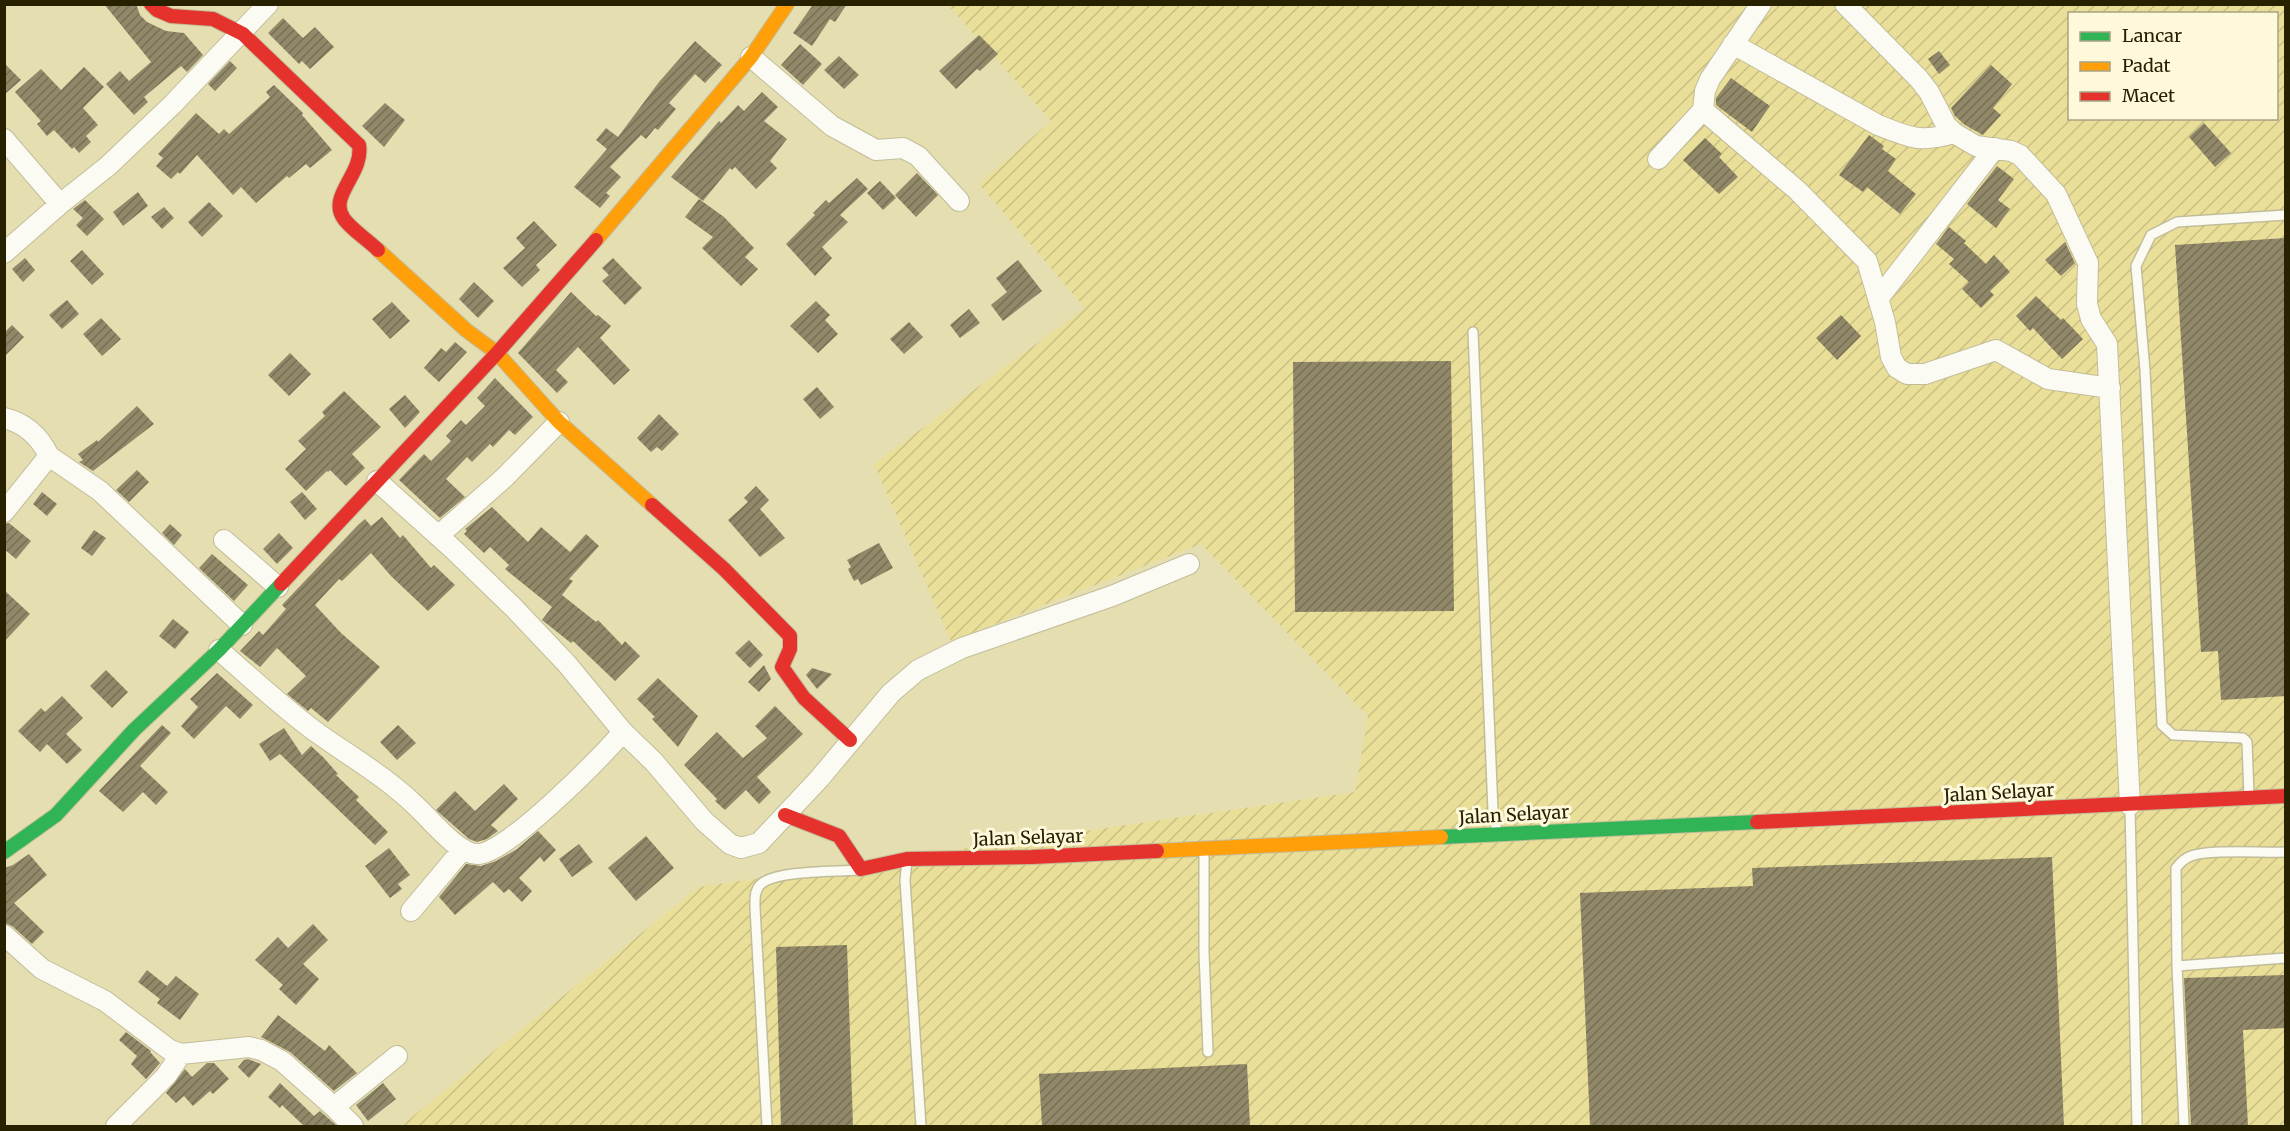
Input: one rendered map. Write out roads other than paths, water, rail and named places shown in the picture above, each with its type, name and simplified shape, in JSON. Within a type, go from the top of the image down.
[{"type":"street","points":[[151,4],[166,16],[209,18],[243,34],[359,145],[360,161],[338,199],[339,211],[343,218],[466,330],[497,353],[559,422],[724,569],[790,636],[790,649],[782,667],[789,681],[801,696],[850,740]]},
{"type":"street","points":[[4,253],[108,166],[243,34],[268,4]]},
{"type":"street","points":[[4,852],[56,815],[134,730],[219,650],[497,353],[615,219],[751,57],[787,4]]},
{"type":"street","points":[[1658,159],[1703,110],[1705,92],[1710,79],[1761,4]]},
{"type":"street","points":[[1845,4],[1919,79],[1929,92],[1946,125],[1954,133],[1976,146],[2012,151],[2026,159],[2056,194],[2088,263],[2087,304],[2091,319],[2107,344],[2130,805]]},
{"type":"street","points":[[1733,44],[1878,125],[1899,134],[1926,140],[1954,133]]},
{"type":"street","points":[[751,57],[832,126],[876,150],[903,148],[918,156],[959,201]]},
{"type":"street","points":[[1703,110],[1797,190],[1867,261],[1885,322],[1891,357],[1897,368],[1907,374],[1925,374],[1996,350],[2048,379],[2110,388]]},
{"type":"street","points":[[4,139],[60,204]]},
{"type":"street","points":[[1878,299],[1995,148]]},
{"type":"street","points":[[4,418],[13,420],[39,437],[49,456],[100,491],[242,625]]},
{"type":"street","points":[[438,536],[504,478],[559,422]]},
{"type":"street","points":[[4,512],[49,456]]},
{"type":"street","points":[[377,481],[514,608],[567,664],[623,732],[654,762],[704,821],[730,844],[741,848],[759,843],[819,779],[891,693],[918,670],[962,648],[1112,596],[1189,564]]},
{"type":"street","points":[[224,540],[278,587]]},
{"type":"street","points":[[219,650],[295,716],[386,779],[463,849],[476,854],[485,853],[497,847],[560,796],[623,732]]},
{"type":"street","name":"Jalan Selayar","points":[[861,869],[907,859],[1032,857],[2286,796]]},
{"type":"street","points":[[785,815],[839,836],[861,869]]},
{"type":"street","points":[[411,911],[463,849]]},
{"type":"street","points":[[4,935],[42,969],[105,1001],[170,1050],[181,1054],[249,1047],[261,1050],[282,1061],[353,1126]]},
{"type":"street","points":[[116,1126],[166,1076],[181,1054]]},
{"type":"street","points":[[334,1107],[397,1056]]},
{"type":"lane","points":[[2249,798],[2247,742],[2243,738],[2174,735],[2162,725],[2145,370],[2136,266],[2151,235],[2177,222],[2286,215]]},
{"type":"lane","points":[[1473,332],[1493,810],[1498,834]]},
{"type":"lane","points":[[2130,805],[2137,1126]]},
{"type":"lane","points":[[1204,848],[1204,952],[1208,1052]]},
{"type":"lane","points":[[2184,1126],[2177,966],[2176,868],[2191,856],[2286,852]]},
{"type":"lane","points":[[907,859],[905,880],[921,1126]]},
{"type":"lane","name":"Jalan Selayar","points":[[767,1126],[755,897],[759,886],[772,877],[861,869]]},
{"type":"lane","points":[[2177,966],[2286,958]]}]
